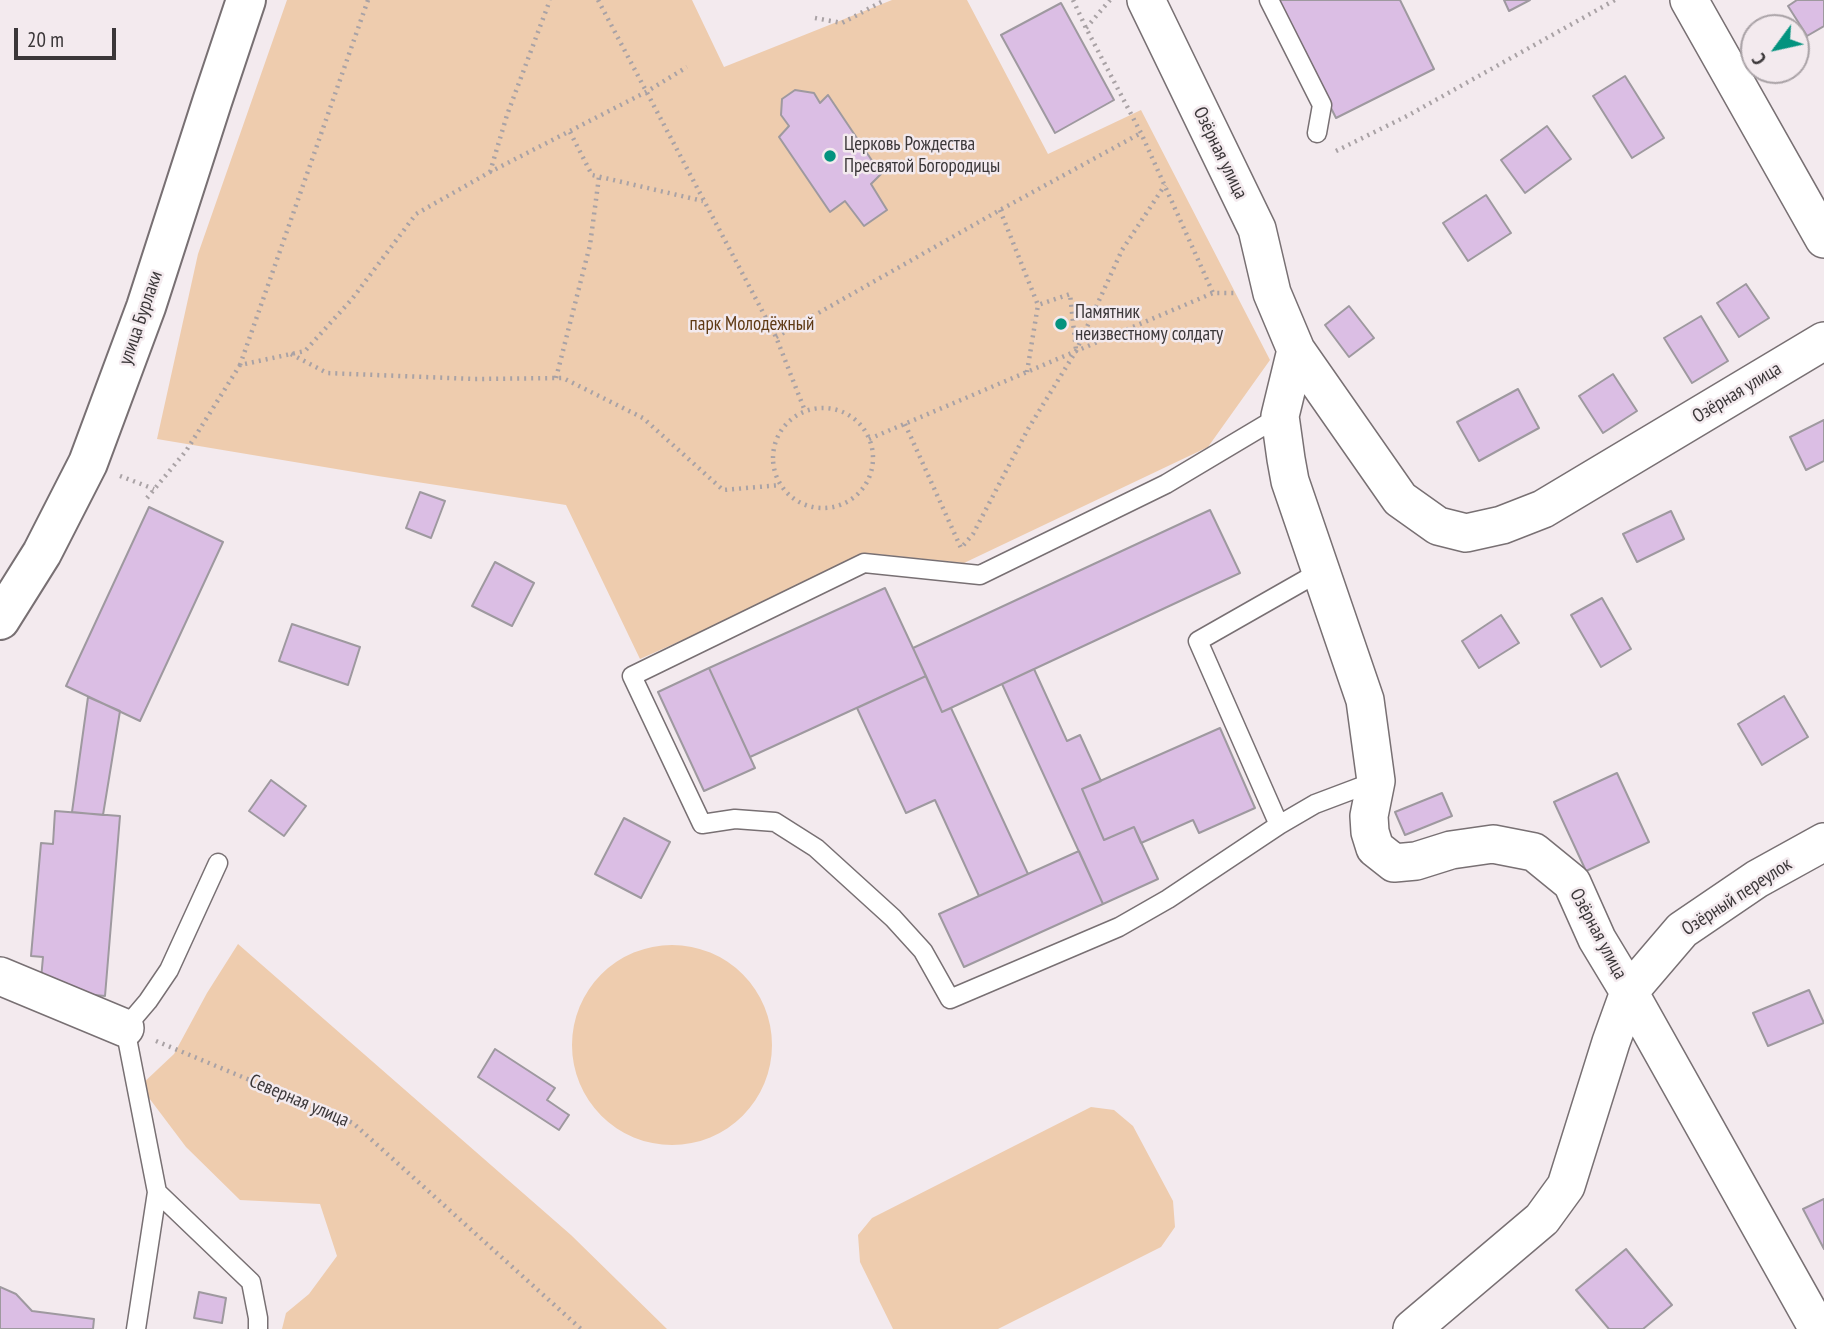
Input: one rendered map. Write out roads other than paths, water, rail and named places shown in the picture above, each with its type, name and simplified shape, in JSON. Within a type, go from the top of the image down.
[{"type":"street","name":"улица Бурлаки","points":[[2,615],[42,553],[88,463],[146,307],[246,0]]},
{"type":"street","name":"Озёрная улица","points":[[1146,0],[1257,229],[1272,293],[1296,350],[1400,499],[1438,526],[1466,533],[1502,525],[1542,509],[1824,341]]},
{"type":"street","points":[[1689,0],[1824,239]]},
{"type":"street","name":"Озёрная улица","points":[[1296,350],[1280,416],[1290,481],[1365,700],[1376,781],[1369,816],[1374,848],[1394,863],[1416,861],[1451,850],[1493,845],[1534,852],[1572,883],[1597,939],[1818,1329]]},
{"type":"street","name":"Озёрный переулок","points":[[1629,992],[1682,930],[1757,879],[1824,842]]},
{"type":"street","points":[[0,976],[125,1028]]},
{"type":"street","points":[[1412,1329],[1542,1219],[1566,1186],[1629,992]]},
{"type":"lane","points":[[1269,0],[1322,104],[1317,133]]},
{"type":"lane","points":[[1280,416],[1166,484],[980,575],[864,563],[632,676],[702,824],[735,819],[775,822],[816,848],[893,918],[923,951],[950,999],[1119,927],[1168,899],[1315,804],[1376,781]]},
{"type":"lane","points":[[1279,825],[1198,641],[1321,571]]},
{"type":"lane","points":[[136,1329],[157,1192],[125,1028],[169,970],[218,863]]},
{"type":"lane","points":[[157,1192],[251,1282],[258,1329]]},
{"type":"place","name":"Церковь Рождества Пресвятой Богородицы","points":[[830,156]]},
{"type":"place","name":"Памятник неизвестному солдату","points":[[1061,324]]},
{"type":"park label","name":"парк Молодёжный","points":[[752,325]]}]
